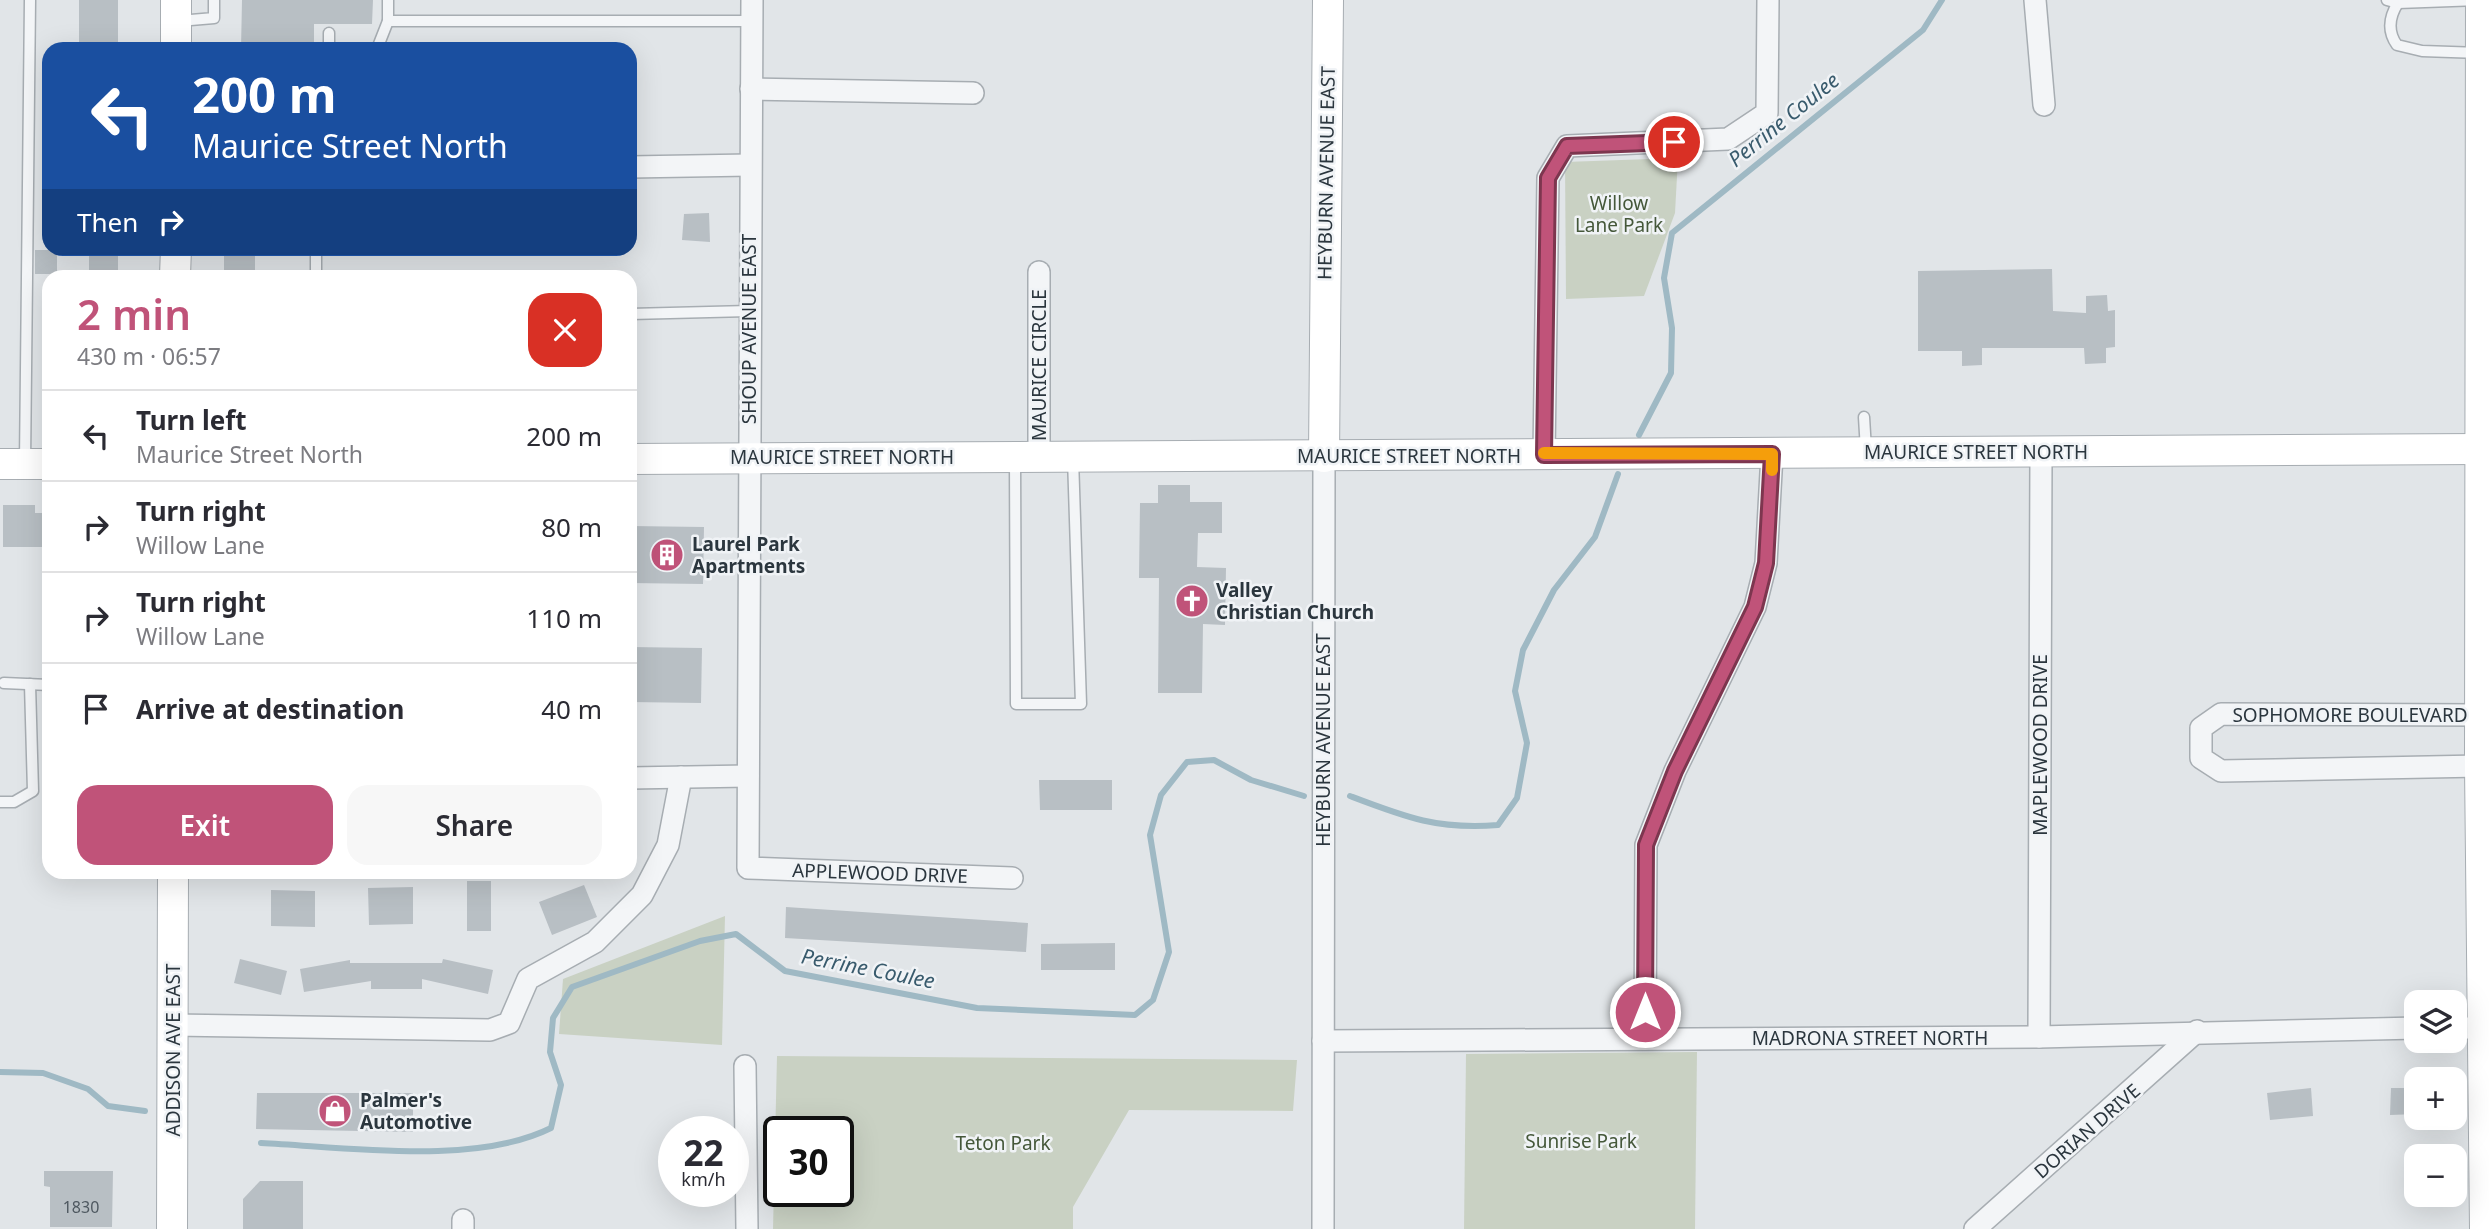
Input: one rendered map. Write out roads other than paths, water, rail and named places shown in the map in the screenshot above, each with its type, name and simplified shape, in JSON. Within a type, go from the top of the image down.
[{"type":"street","name":"HEYBURN AVENUE EAST","points":[[1323,1229],[1324,457],[1328,0]]},
{"type":"street","points":[[1544,455],[1548,178],[1567,146],[1728,139],[1767,113],[1768,0]]},
{"type":"street","points":[[2035,0],[2045,105]]},
{"type":"street","points":[[2481,0],[2485,184],[2481,715],[2485,765],[2476,1028],[2487,1189],[2485,1229]]},
{"type":"street","name":"SHOUP AVENUE EAST","points":[[748,868],[752,11]]},
{"type":"street","points":[[751,89],[973,93]]},
{"type":"street","points":[[637,167],[750,165]]},
{"type":"street","name":"MAURICE CIRCLE","points":[[1027,458],[1039,272]]},
{"type":"street","name":"MAURICE STREET NORTH","points":[[637,459],[749,456],[1027,458],[2041,452],[2153,444],[2481,449]]},
{"type":"street","name":"MAPLEWOOD DRIVE","points":[[2039,1037],[2041,452]]},
{"type":"street","points":[[1645,1039],[1646,845],[1675,771],[1755,607],[1766,563],[1772,454]]},
{"type":"street","name":"SOPHOMORE BOULEVARD","points":[[2481,715],[2221,714],[2201,728],[2201,758],[2221,771],[2485,765]]},
{"type":"street","points":[[637,778],[748,776]]},
{"type":"street","points":[[173,1025],[490,1030],[509,1023],[528,979],[595,942],[642,895],[668,845],[681,777]]},
{"type":"street","name":"APPLEWOOD DRIVE","points":[[748,868],[1012,878]]},
{"type":"street","name":"ADDISON AVE EAST","points":[[172,1229],[173,879]]},
{"type":"street","name":"MADRONA STREET NORTH","points":[[1323,1041],[2039,1037],[2197,1031],[2404,1028]]},
{"type":"street","name":"DORIAN DRIVE","points":[[1975,1229],[2197,1031]]},
{"type":"street","points":[[745,1066],[747,1229]]},
{"type":"lane","points":[[25,464],[30,0]]},
{"type":"lane","points":[[176,23],[214,18],[214,0]]},
{"type":"lane","points":[[380,42],[388,22],[388,0]]},
{"type":"lane","points":[[2481,0],[2392,1],[2390,26],[2397,45],[2422,51],[2481,53]]},
{"type":"lane","points":[[388,22],[752,11]]},
{"type":"lane","points":[[329,33],[329,42]]},
{"type":"lane","points":[[637,314],[749,311]]},
{"type":"lane","points":[[1864,417],[1866,453]]},
{"type":"lane","points":[[1027,458],[1016,704],[1081,704],[1073,457]]},
{"type":"lane","points":[[4,683],[42,685]]},
{"type":"lane","points":[[0,802],[14,802],[33,791],[30,684]]},
{"type":"waterway","name":"Perrine Coulee","points":[[1639,435],[1671,373],[1672,328],[1664,278],[1672,233],[1923,30],[1942,0]]},
{"type":"waterway","name":"Perrine Coulee","points":[[1350,796],[1439,824],[1498,825],[1517,798],[1527,743],[1515,691],[1523,650],[1554,590],[1595,537],[1618,474]]},
{"type":"waterway","name":"Perrine Coulee","points":[[261,1143],[370,1150],[448,1150],[486,1147],[520,1140],[551,1128],[561,1085],[550,1052],[553,1018],[572,987],[700,941],[736,934],[785,971],[977,1008],[1135,1015],[1153,1000],[1169,952],[1150,835],[1161,795],[1187,762],[1214,760],[1251,780],[1304,796]]},
{"type":"waterway","name":"Perrine Coulee","points":[[0,1072],[43,1073],[88,1089],[108,1106],[145,1111]]},
{"type":"place","name":"Laurel Park Apartments","points":[[667,555]]},
{"type":"place","name":"Valley Christian Church","points":[[1192,601]]},
{"type":"place","name":"Palmer's Automotive","points":[[335,1111]]},
{"type":"park label","name":"Willow Lane Park","points":[[1619,214]]},
{"type":"park label","name":"Sunrise Park","points":[[1581,1141]]},
{"type":"park label","name":"Teton Park","points":[[1003,1143]]}]
